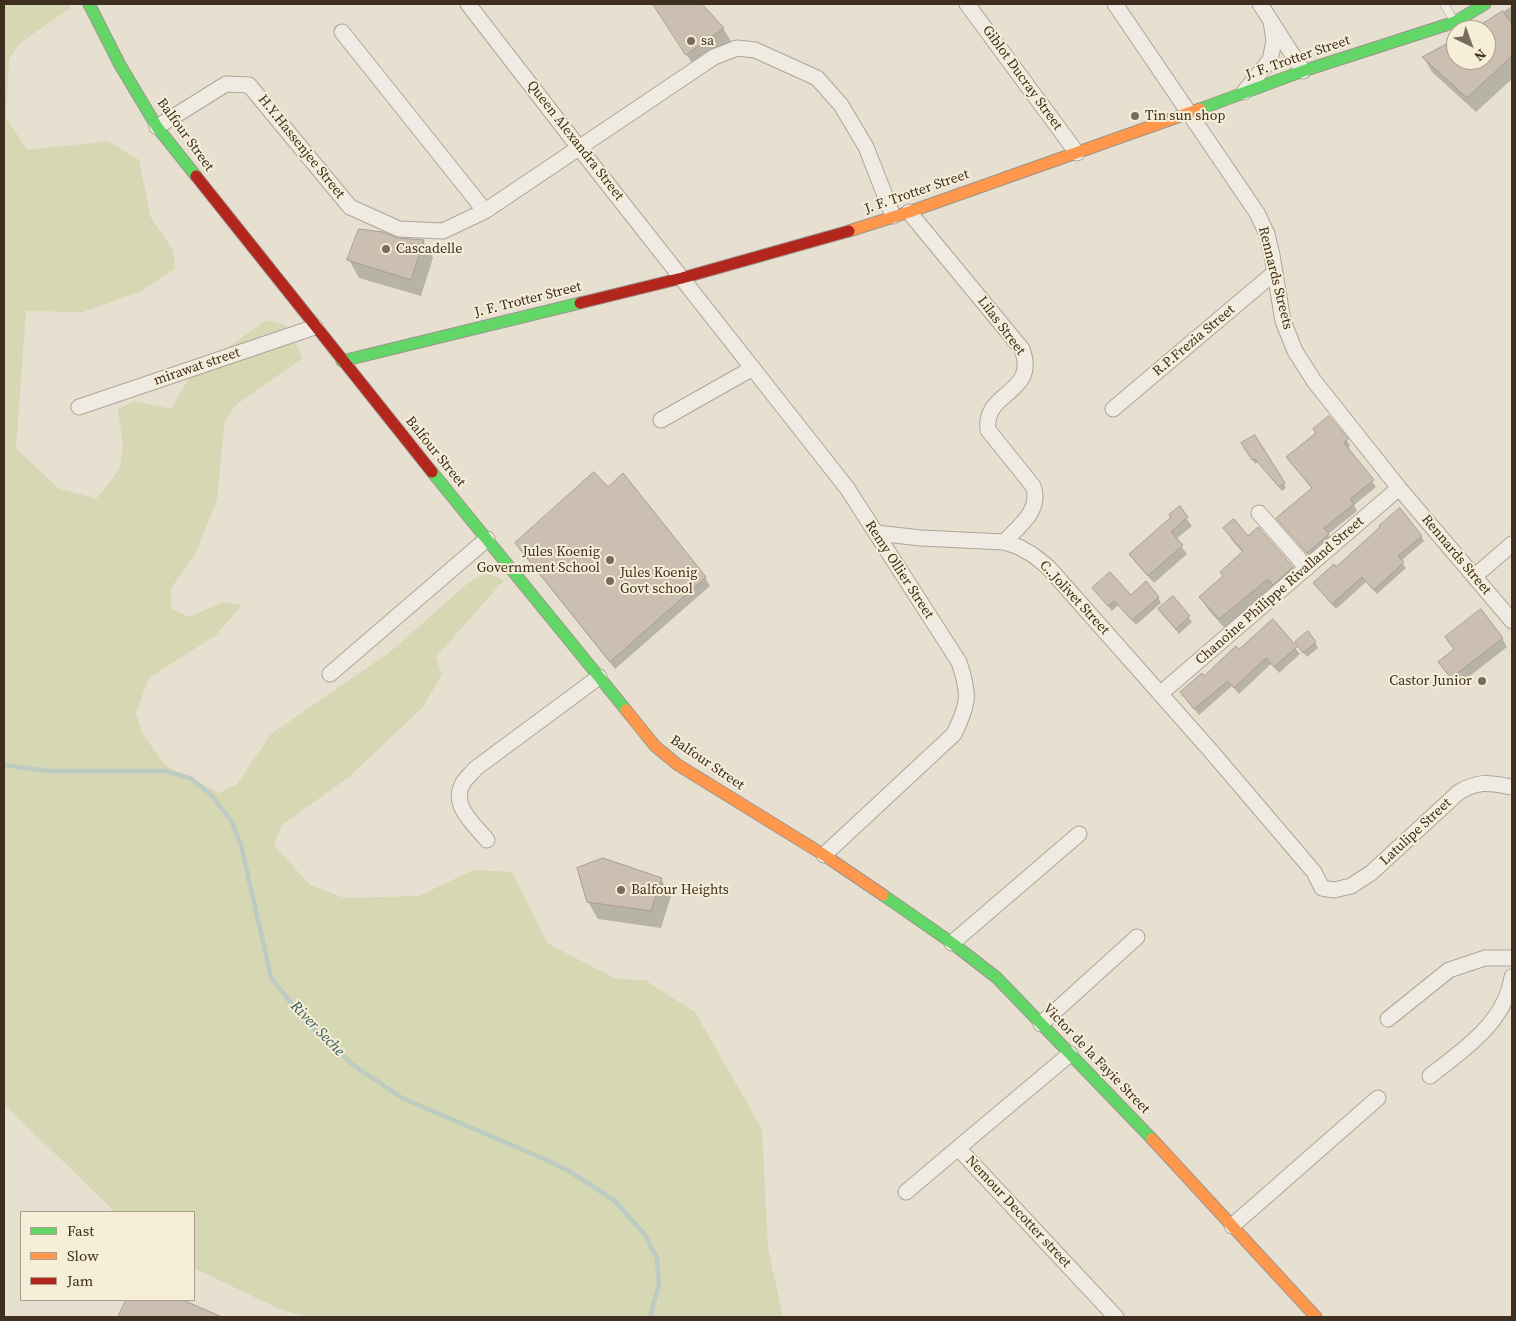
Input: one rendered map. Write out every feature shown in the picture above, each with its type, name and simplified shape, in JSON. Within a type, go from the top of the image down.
[{"type":"street","name":"Balfour Street","points":[[90,4],[120,64],[157,127],[342,361],[655,746],[678,765],[824,856]]},
{"type":"street","name":"Queen Alexandra Street","points":[[468,4],[682,278]]},
{"type":"street","name":"Giblot Ducray Street","points":[[967,4],[1077,153]]},
{"type":"street","name":"Rennards Streets","points":[[1115,4],[1257,213],[1267,234],[1283,321],[1295,351],[1314,381],[1399,488]]},
{"type":"street","points":[[1260,4],[1304,70]]},
{"type":"street","name":"J. F. Trotter Street","points":[[1458,20],[1485,4]]},
{"type":"street","points":[[1243,92],[1270,60],[1274,41],[1271,21]]},
{"type":"street","name":"J. F. Trotter Street","points":[[342,361],[682,278],[818,241],[909,212],[1077,153],[1304,70],[1446,25]]},
{"type":"street","points":[[342,32],[485,212]]},
{"type":"street","name":"H.Y.Hassenjee Street","points":[[157,127],[226,84],[249,84],[350,207],[399,229],[443,231],[485,212],[714,57],[737,48],[755,50],[817,78],[841,105],[866,147],[893,216]]},
{"type":"street","name":"Lilas Street","points":[[909,212],[1022,349],[1026,360],[1021,380],[995,404],[989,412],[987,420],[988,430],[1033,486],[1036,494],[1036,503],[1032,511],[1004,542]]},
{"type":"street","name":"R.P.Frezia Street","points":[[1113,409],[1274,274]]},
{"type":"street","name":"Remy Ollier Street","points":[[682,278],[847,488],[959,662],[967,686],[965,711],[954,734],[824,856]]},
{"type":"street","name":"mirawat street","points":[[79,407],[315,327]]},
{"type":"street","points":[[661,420],[753,368]]},
{"type":"street","name":"Chanoine Philippe Rivalland Street","points":[[1160,694],[1399,488]]},
{"type":"street","name":"Rennards Street","points":[[1399,488],[1512,621]]},
{"type":"street","points":[[1259,513],[1307,568]]},
{"type":"street","name":"C..Jolivet Street","points":[[876,533],[921,538],[1004,542],[1019,546],[1048,567],[1210,750],[1314,872],[1322,888]]},
{"type":"street","points":[[330,674],[487,540]]},
{"type":"street","points":[[1475,576],[1512,544]]},
{"type":"street","points":[[486,840],[462,809],[458,796],[463,782],[476,768],[599,677]]},
{"type":"street","name":"Latulipe Street","points":[[1322,888],[1334,890],[1351,886],[1371,873],[1459,792],[1472,785],[1485,783],[1512,787]]},
{"type":"street","points":[[952,943],[1079,834]]},
{"type":"street","name":"Victor de la Fayie Street","points":[[824,856],[952,943],[997,978],[1316,1317]]},
{"type":"street","points":[[1041,1024],[1137,937]]},
{"type":"street","points":[[1388,1019],[1448,970],[1485,958],[1512,958]]},
{"type":"street","points":[[1430,1076],[1476,1039],[1500,1012],[1512,977]]},
{"type":"street","name":"Nemour Decotter street","points":[[1070,1054],[958,1148],[1116,1317]]},
{"type":"street","points":[[1232,1226],[1378,1098]]},
{"type":"street","points":[[906,1192],[958,1148]]},
{"type":"lane","points":[[1444,4],[1454,20]]},
{"type":"green space","points":[[4,4],[69,4],[70,8],[20,43],[9,59],[6,117],[27,150],[108,141],[139,160],[151,218],[173,250],[175,269],[141,291],[83,312],[26,311],[16,448],[58,488],[96,499],[119,470],[123,447],[118,409],[134,401],[171,409],[189,378],[217,355],[267,320],[285,325],[303,358],[237,404],[225,420],[217,500],[195,555],[171,588],[171,609],[189,617],[223,602],[242,605],[216,635],[149,678],[136,713],[142,733],[166,766],[220,793],[237,784],[271,734],[390,652],[468,583],[485,573],[504,580],[436,657],[442,675],[422,708],[349,777],[282,825],[274,845],[310,885],[345,898],[419,896],[473,870],[512,872],[547,943],[616,979],[645,980],[695,1012],[762,1129],[768,1248],[783,1317],[307,1317],[277,1308],[195,1268],[195,1211],[114,1211],[4,1104]]},
{"type":"building","name":"sa","points":[[653,4],[702,4],[724,28],[686,55]]},
{"type":"building","points":[[1503,11],[1512,24],[1512,56],[1467,98],[1422,57],[1446,44],[1446,70],[1496,70],[1496,20],[1489,20]]},
{"type":"building","name":"Cascadelle","points":[[359,229],[383,232],[398,238],[424,240],[411,280],[347,260]]},
{"type":"building","points":[[1329,416],[1348,439],[1344,443],[1374,480],[1350,499],[1354,504],[1324,528],[1329,534],[1307,553],[1276,518],[1312,488],[1286,457],[1316,433],[1313,429]]},
{"type":"building","points":[[1255,435],[1285,483],[1279,487],[1255,459],[1252,460],[1241,443]]},
{"type":"building","name":"Jules Koenig Government School","points":[[594,472],[608,487],[623,473],[706,577],[610,662],[515,543]]},
{"type":"building","points":[[1180,506],[1188,517],[1171,532],[1183,545],[1148,576],[1129,554],[1171,517],[1169,515]]},
{"type":"building","points":[[1400,508],[1422,536],[1398,556],[1404,562],[1374,590],[1362,577],[1332,604],[1313,583],[1334,564],[1336,567]]},
{"type":"building","points":[[1234,519],[1248,536],[1258,527],[1293,567],[1273,585],[1268,579],[1219,619],[1199,597],[1223,576],[1220,572],[1243,551],[1223,528]]},
{"type":"building","points":[[1110,572],[1131,595],[1146,581],[1159,597],[1132,620],[1114,601],[1108,606],[1092,588]]},
{"type":"building","points":[[1173,596],[1190,616],[1176,629],[1158,609]]},
{"type":"building","points":[[1481,609],[1503,638],[1451,678],[1438,662],[1454,649],[1445,637]]},
{"type":"building","points":[[1273,619],[1297,647],[1274,667],[1266,658],[1234,688],[1228,681],[1194,709],[1180,692],[1202,673],[1204,676],[1236,646],[1239,649]]},
{"type":"building","points":[[1308,631],[1316,642],[1303,653],[1295,642]]},
{"type":"building","name":"Balfour Heights","points":[[603,858],[662,878],[651,911],[587,902],[577,868]]},
{"type":"building","points":[[126,1301],[185,1301],[222,1317],[118,1317]]},
{"type":"waterway","name":"River Seche","points":[[4,765],[49,771],[166,771],[192,779],[213,797],[232,822],[241,845],[271,977],[305,1021],[352,1064],[402,1098],[569,1171],[615,1201],[645,1235],[657,1258],[659,1284],[650,1317]]},
{"type":"traffic: fast","points":[[89,4],[120,65],[157,127],[196,176]]},
{"type":"traffic: fast","points":[[1200,109],[1303,71],[1455,22],[1485,4]]},
{"type":"traffic: fast","points":[[342,361],[580,303]]},
{"type":"traffic: fast","points":[[432,472],[626,710]]},
{"type":"traffic: fast","points":[[883,895],[952,943],[997,978],[1152,1139]]},
{"type":"traffic: slow","points":[[849,231],[909,212],[1200,109]]},
{"type":"traffic: slow","points":[[626,710],[655,746],[678,765],[824,855],[883,895]]},
{"type":"traffic: slow","points":[[1152,1139],[1316,1317]]},
{"type":"traffic: jam","points":[[196,176],[432,472]]},
{"type":"traffic: jam","points":[[580,303],[682,278],[849,231]]},
{"type":"place","name":"sa","points":[[691,41]]},
{"type":"place","name":"Tin sun shop","points":[[1135,116]]},
{"type":"place","name":"Cascadelle","points":[[386,249]]},
{"type":"place","name":"Jules Koenig Government School","points":[[610,560]]},
{"type":"place","name":"Jules Koenig Govt school","points":[[610,581]]},
{"type":"place","name":"Castor Junior","points":[[1482,681]]},
{"type":"place","name":"Balfour Heights","points":[[621,890]]}]
